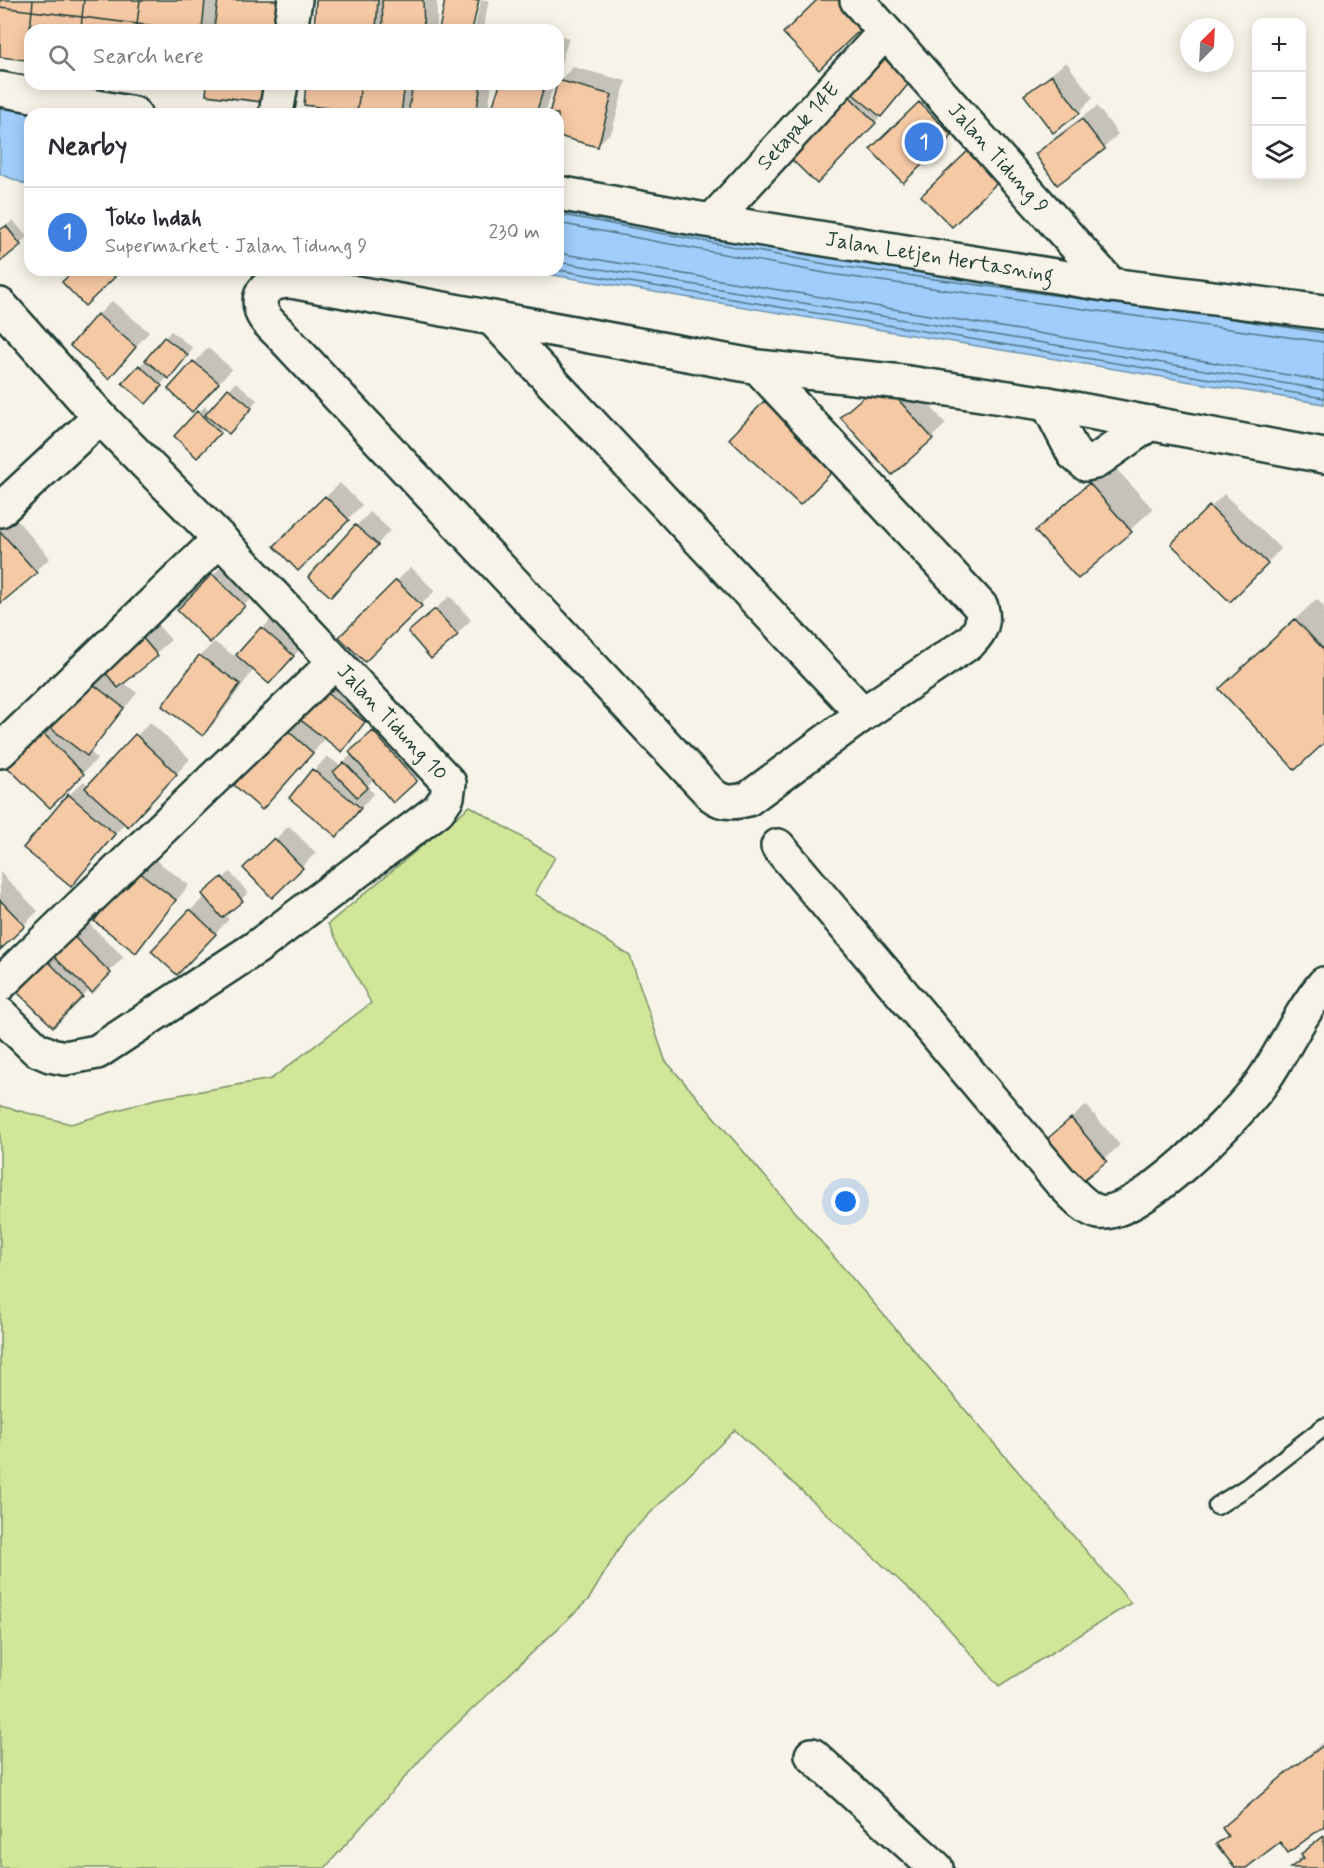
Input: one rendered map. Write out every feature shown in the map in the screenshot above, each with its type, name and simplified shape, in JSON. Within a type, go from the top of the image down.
[{"type":"street","points":[[291,24],[295,0]]},
{"type":"street","name":"Jalan Tidung 9","points":[[857,0],[1111,285]]},
{"type":"street","name":"Setapak 14E","points":[[712,221],[885,32]]},
{"type":"street","points":[[0,89],[102,108]]},
{"type":"street","points":[[277,108],[280,90]]},
{"type":"street","name":"Jalan Letjen Hertasning","points":[[564,194],[712,221],[1111,285],[1324,312]]},
{"type":"street","points":[[758,367],[981,607],[982,623],[979,633],[970,642],[863,714],[748,799],[737,802],[719,801],[262,314],[261,298],[266,286],[277,281],[291,281],[758,367],[902,382],[1048,404],[1324,456]]},
{"type":"street","name":"Jalan Tidung 10","points":[[0,305],[100,417],[220,538],[334,663],[449,783],[447,797],[438,810],[257,947],[97,1052],[64,1058],[50,1055],[36,1048],[0,1014]]},
{"type":"street","points":[[492,318],[863,714]]},
{"type":"street","points":[[1048,404],[1074,454],[1086,464],[1095,462],[1150,423]]},
{"type":"street","points":[[0,510],[100,417]]},
{"type":"street","points":[[0,751],[220,538]]},
{"type":"street","points":[[0,984],[334,663]]},
{"type":"street","points":[[778,846],[1060,1180],[1085,1205],[1098,1212],[1117,1211],[1146,1196],[1225,1126],[1261,1084],[1309,1002],[1324,984]]},
{"type":"street","points":[[812,1755],[936,1868]]},
{"type":"lane","points":[[1217,1506],[1247,1487],[1324,1427]]},
{"type":"green space","points":[[470,806],[555,857],[535,894],[630,956],[665,1060],[1131,1603],[999,1686],[936,1614],[735,1430],[626,1537],[589,1599],[427,1752],[325,1868],[0,1868],[0,1106],[71,1124],[155,1099],[271,1079],[371,1003],[328,924]]},
{"type":"water","points":[[0,108],[24,111],[24,184],[0,174]]},
{"type":"water","points":[[564,201],[1324,320],[1324,404],[559,276],[564,276]]},
{"type":"building","points":[[0,0],[33,0],[32,11],[0,7]]},
{"type":"building","points":[[33,0],[84,0],[82,17],[32,11]]},
{"type":"building","points":[[84,0],[140,0],[137,24],[82,17]]},
{"type":"building","points":[[140,0],[205,0],[203,24],[137,24]]},
{"type":"building","points":[[218,0],[283,0],[280,24],[215,24]]},
{"type":"building","points":[[316,0],[378,0],[376,24],[314,24]]},
{"type":"building","points":[[382,0],[423,0],[424,24],[383,24]]},
{"type":"building","points":[[445,0],[479,0],[473,24],[440,24]]},
{"type":"building","points":[[817,0],[846,0],[868,22],[819,70],[783,33]]},
{"type":"building","points":[[0,7],[32,11],[30,24],[24,24],[24,60],[0,57]]},
{"type":"building","points":[[32,11],[82,17],[81,24],[30,24]]},
{"type":"building","points":[[82,17],[137,24],[81,24]]},
{"type":"building","points":[[884,50],[915,76],[881,117],[849,91]]},
{"type":"building","points":[[1052,75],[1080,113],[1053,133],[1024,95]]},
{"type":"building","points":[[564,82],[612,95],[598,147],[564,138],[564,108],[551,108],[555,90],[564,90]]},
{"type":"building","points":[[206,90],[272,90],[270,103],[206,95]]},
{"type":"building","points":[[305,90],[360,90],[358,108],[304,105]]},
{"type":"building","points":[[360,90],[404,90],[402,108],[358,108]]},
{"type":"building","points":[[412,90],[480,90],[477,108],[409,108]]},
{"type":"building","points":[[498,90],[543,90],[538,108],[492,108]]},
{"type":"building","points":[[846,93],[876,123],[817,184],[787,155]]},
{"type":"building","points":[[919,102],[952,136],[903,183],[870,149]]},
{"type":"building","points":[[1082,119],[1105,149],[1057,185],[1035,154]]},
{"type":"building","points":[[969,150],[999,181],[952,227],[921,196]]},
{"type":"building","points":[[6,226],[21,245],[0,262],[0,230]]},
{"type":"building","points":[[68,276],[115,277],[85,306],[62,282]]},
{"type":"building","points":[[97,314],[136,347],[109,379],[70,346]]},
{"type":"building","points":[[164,337],[188,355],[169,379],[145,360]]},
{"type":"building","points":[[193,361],[219,383],[192,412],[168,389]]},
{"type":"building","points":[[139,365],[162,386],[146,404],[122,383]]},
{"type":"building","points":[[882,381],[933,439],[892,475],[840,417]]},
{"type":"building","points":[[228,388],[252,408],[229,434],[205,415]]},
{"type":"building","points":[[764,401],[836,468],[800,505],[729,439]]},
{"type":"building","points":[[197,411],[220,433],[197,458],[174,436]]},
{"type":"building","points":[[1089,483],[1132,532],[1078,579],[1035,531]]},
{"type":"building","points":[[325,496],[349,520],[298,571],[274,546]]},
{"type":"building","points":[[1209,506],[1268,564],[1230,602],[1171,544]]},
{"type":"building","points":[[355,525],[378,545],[331,597],[308,577]]},
{"type":"building","points":[[0,531],[37,573],[0,604]]},
{"type":"building","points":[[212,574],[245,606],[210,643],[177,610]]},
{"type":"building","points":[[396,580],[422,606],[365,662],[339,637]]},
{"type":"building","points":[[435,609],[458,635],[431,659],[408,632]]},
{"type":"building","points":[[1295,619],[1324,650],[1324,743],[1295,770],[1219,689]]},
{"type":"building","points":[[261,627],[294,656],[269,684],[236,655]]},
{"type":"building","points":[[135,629],[158,656],[118,688],[96,661]]},
{"type":"building","points":[[199,655],[240,684],[203,736],[162,706]]},
{"type":"building","points":[[81,675],[124,708],[87,756],[44,723]]},
{"type":"building","points":[[321,688],[365,722],[342,752],[298,718]]},
{"type":"building","points":[[285,728],[313,753],[262,810],[234,785]]},
{"type":"building","points":[[39,729],[84,774],[50,808],[4,764]]},
{"type":"building","points":[[373,731],[417,781],[393,803],[349,752]]},
{"type":"building","points":[[135,734],[177,774],[128,827],[85,788]]},
{"type":"building","points":[[344,762],[368,787],[357,797],[333,772]]},
{"type":"building","points":[[312,769],[361,808],[337,837],[289,798]]},
{"type":"building","points":[[68,794],[115,834],[71,887],[23,848]]},
{"type":"building","points":[[274,838],[303,868],[272,898],[243,868]]},
{"type":"building","points":[[135,869],[176,900],[136,953],[94,921]]},
{"type":"building","points":[[222,877],[243,901],[222,918],[202,894]]},
{"type":"building","points":[[0,900],[25,926],[0,950]]},
{"type":"building","points":[[190,909],[216,934],[177,975],[151,951]]},
{"type":"building","points":[[71,934],[111,973],[92,993],[51,954]]},
{"type":"building","points":[[47,960],[83,997],[53,1027],[15,990]]},
{"type":"building","points":[[1071,1118],[1107,1161],[1081,1182],[1046,1140]]},
{"type":"building","points":[[1324,1745],[1324,1826],[1288,1853],[1280,1842],[1246,1868],[1235,1868],[1216,1844],[1228,1836],[1222,1828],[1285,1774]]},
{"type":"building","points":[[1324,1836],[1324,1868],[1290,1868],[1304,1858],[1301,1854]]},
{"type":"place","name":"Toko Indah","points":[[924,142]]}]
